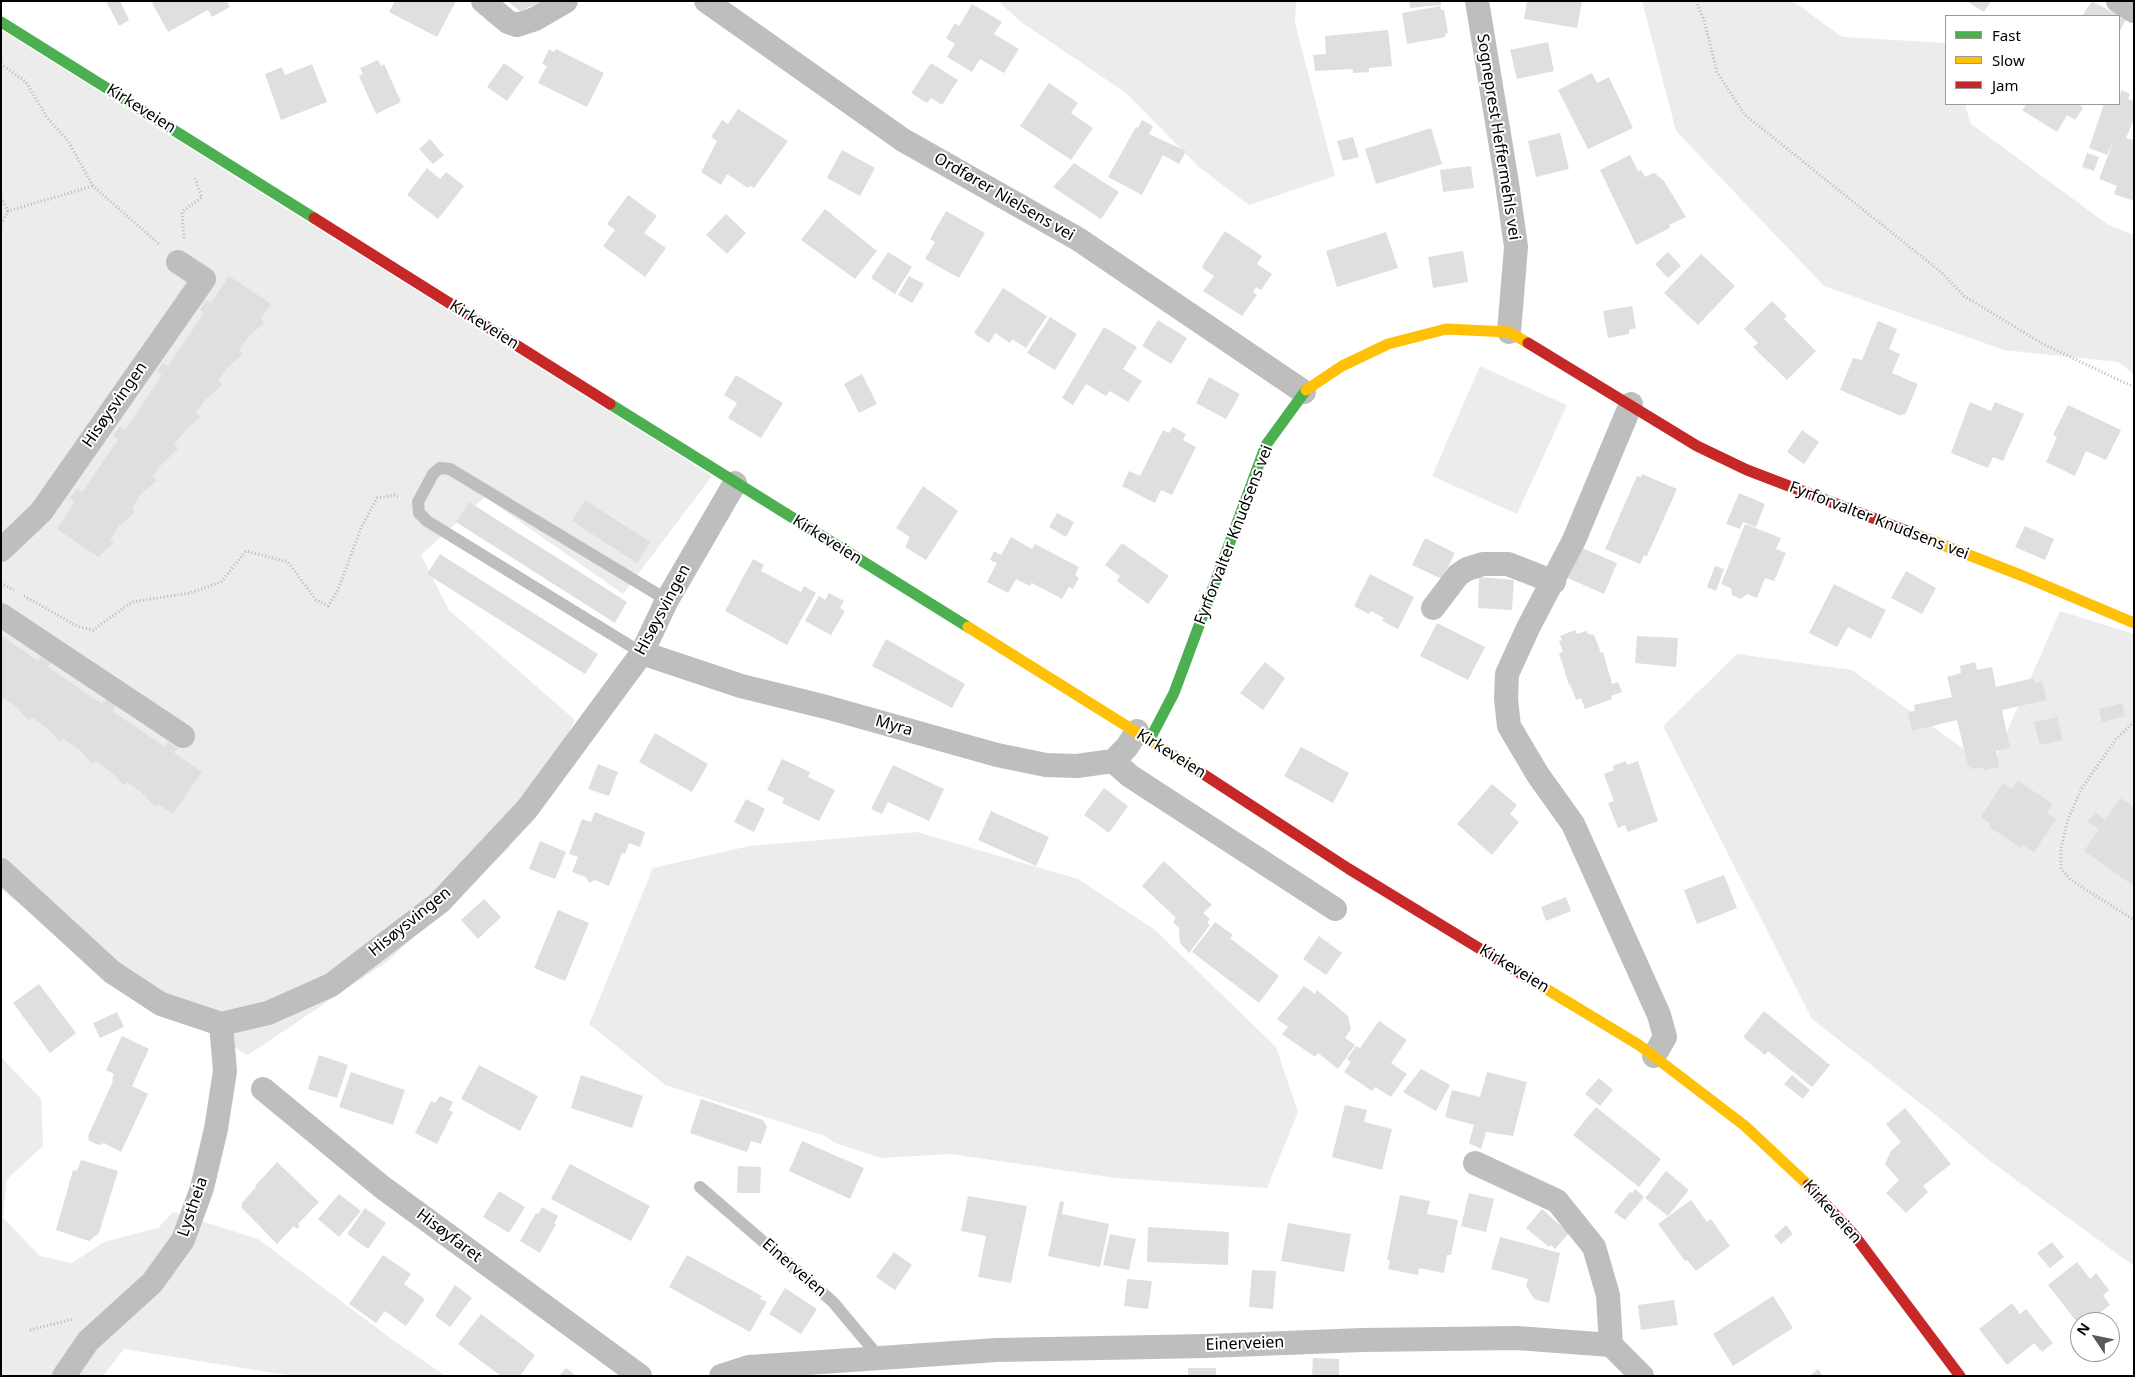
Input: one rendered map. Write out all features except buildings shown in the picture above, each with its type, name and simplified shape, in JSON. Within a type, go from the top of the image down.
[{"type":"main road","name":"Kirkeveien","points":[[1,22],[735,483],[1143,735],[1349,869],[1654,1056],[1745,1126],[1819,1195],[1855,1236],[1960,1376]]},
{"type":"main road","name":"Fyrforvalter Knudsens vei","points":[[1143,735],[1174,693],[1266,445],[1304,392],[1342,366],[1388,344],[1446,329],[1509,332],[1631,404],[1697,446],[1747,470],[2023,576],[2134,623]]},
{"type":"street","points":[[483,1],[508,22],[517,25],[535,19],[566,1]]},
{"type":"street","name":"Ordfører Nielsens vei","points":[[706,1],[903,140],[1078,239],[1304,392]]},
{"type":"street","name":"Sogneprest Heffermehls vei","points":[[1477,1],[1516,247],[1509,332]]},
{"type":"street","points":[[2118,1],[2134,11]]},
{"type":"street","name":"Hisøysvingen","points":[[1,550],[41,512],[204,279],[178,262]]},
{"type":"street","points":[[1631,404],[1574,540],[1554,582],[1528,628],[1507,674],[1506,699],[1510,726],[1538,775],[1572,824],[1659,1014],[1665,1037],[1654,1056]]},
{"type":"street","name":"Hisøysvingen","points":[[221,1024],[268,1013],[331,985],[440,902],[527,809],[642,653],[667,600],[735,483]]},
{"type":"street","points":[[1433,608],[1458,575],[1467,569],[1483,564],[1508,564],[1554,582]]},
{"type":"street","points":[[1,615],[183,736]]},
{"type":"street","name":"Myra","points":[[642,653],[740,686],[826,707],[997,755],[1046,765],[1077,766],[1113,761]]},
{"type":"street","points":[[1143,735],[1113,761],[1130,776],[1335,908]]},
{"type":"street","points":[[1,870],[112,972],[161,1004],[221,1024]]},
{"type":"street","name":"Lystheia","points":[[64,1376],[88,1341],[152,1283],[183,1240],[202,1188],[216,1129],[225,1071],[221,1024]]},
{"type":"street","name":"Hisøyfaret","points":[[263,1089],[382,1187],[640,1376]]},
{"type":"street","points":[[1476,1163],[1557,1201],[1594,1247],[1608,1294],[1611,1344],[1642,1376]]},
{"type":"street","name":"Einerveien","points":[[721,1376],[749,1367],[997,1350],[1207,1346],[1363,1340],[1517,1338],[1611,1344]]},
{"type":"lane","points":[[642,653],[427,521],[419,514],[418,502],[433,474],[440,468],[450,469],[667,600]]},
{"type":"lane","name":"Einerveien","points":[[700,1187],[833,1302],[879,1357]]},
{"type":"path","points":[[1696,1],[1704,20],[1717,72],[1746,115],[1941,272],[1964,296],[2043,344],[2134,387]]},
{"type":"path","points":[[1,64],[26,82],[46,116],[68,141],[93,186],[178,262],[184,240],[182,212],[202,197],[191,169],[187,138]]},
{"type":"path","points":[[1,224],[8,211],[93,186]]},
{"type":"path","points":[[1,198],[8,211]]},
{"type":"path","points":[[1,583],[77,626],[93,630],[132,602],[190,594],[221,582],[246,551],[288,562],[316,600],[328,606],[338,590],[361,528],[377,498],[394,496],[418,502]]},
{"type":"path","points":[[2134,722],[2116,739],[2082,788],[2068,819],[2061,848],[2061,869],[2071,880],[2134,920]]},
{"type":"shaded area","points":[[998,1],[1296,1],[1295,23],[1335,176],[1249,205],[1199,167],[1126,93],[1021,22]]},
{"type":"shaded area","points":[[1642,1],[1793,1],[1842,37],[1945,43],[1945,105],[1965,105],[1970,123],[2107,224],[2134,235],[2134,374],[2118,362],[2004,350],[1824,286],[1676,131]]},
{"type":"shaded area","points":[[1,30],[712,476],[623,594],[485,497],[421,555],[449,610],[575,720],[509,848],[388,961],[248,1055],[115,981],[1,889]]},
{"type":"shaded area","points":[[1480,366],[1567,405],[1517,514],[1432,476]]},
{"type":"shaded area","points":[[2060,611],[2134,634],[2134,1266],[1986,1158],[1938,1117],[1812,1019],[1663,726],[1737,654],[1852,670],[1991,768]]},
{"type":"shaded area","points":[[917,832],[1078,879],[1155,930],[1276,1047],[1298,1112],[1267,1188],[1116,1178],[950,1154],[881,1158],[835,1143],[825,1136],[665,1085],[589,1024],[653,868],[749,846]]},
{"type":"shaded area","points":[[1,1057],[41,1099],[43,1146],[7,1179],[3,1218],[40,1256],[72,1263],[104,1242],[158,1228],[173,1212],[258,1239],[393,1340],[446,1376],[293,1376],[124,1349],[103,1376],[1,1376]]},
{"type":"traffic: fast","points":[[1,22],[314,218]]},
{"type":"traffic: fast","points":[[1150,739],[1174,693],[1266,445],[1306,390]]},
{"type":"traffic: fast","points":[[610,404],[968,627]]},
{"type":"traffic: slow","points":[[1306,390],[1342,366],[1388,344],[1446,329],[1509,332],[1528,343]]},
{"type":"traffic: slow","points":[[1912,533],[2023,576],[2134,623]]},
{"type":"traffic: slow","points":[[968,627],[1197,770]]},
{"type":"traffic: slow","points":[[1528,978],[1639,1045],[1745,1126],[1808,1185]]},
{"type":"traffic: jam","points":[[314,218],[610,404]]},
{"type":"traffic: jam","points":[[1528,343],[1697,446],[1747,470],[1912,533]]},
{"type":"traffic: jam","points":[[1197,770],[1349,869],[1528,978]]},
{"type":"traffic: jam","points":[[1808,1185],[1855,1236],[1960,1376]]}]
